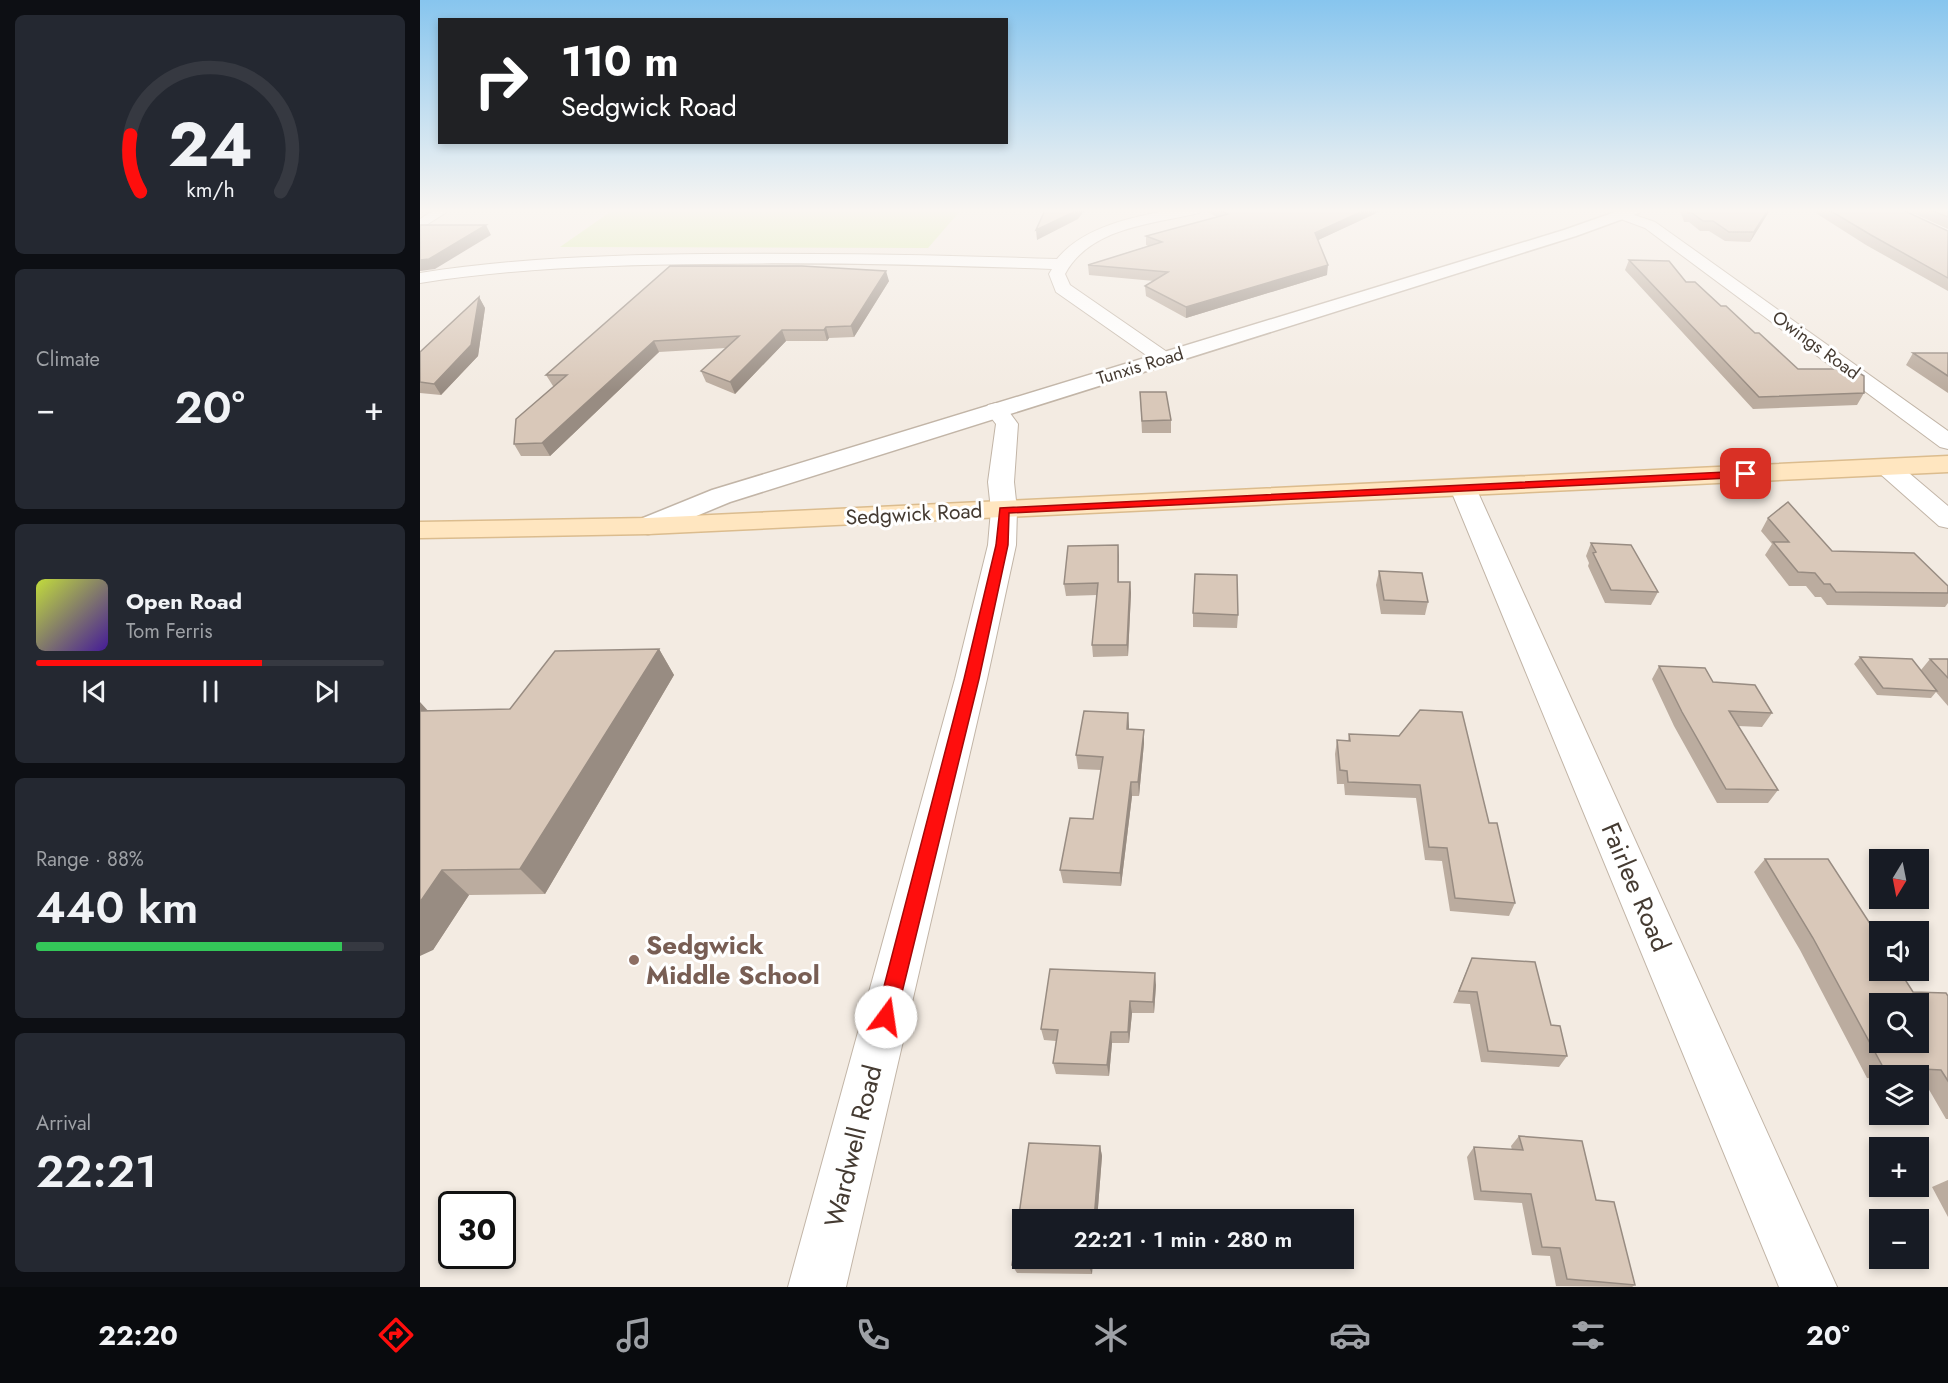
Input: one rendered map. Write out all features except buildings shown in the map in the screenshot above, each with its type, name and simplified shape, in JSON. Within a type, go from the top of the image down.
[{"type":"main road","name":"Sedgwick Road","points":[[420,530],[648,526],[1948,464]]},
{"type":"street","points":[[420,278],[477,270]]},
{"type":"street","points":[[1058,270],[1057,274],[1062,288],[1163,358]]},
{"type":"street","name":"Tunxis Road","points":[[648,526],[720,496],[1443,270]]},
{"type":"street","name":"Owings Road","points":[[1712,270],[1948,442]]},
{"type":"street","name":"Wardwell Road","points":[[817,1287],[972,679],[1002,545],[1004,510],[1001,482],[1007,424],[996,410]]},
{"type":"street","points":[[1887,467],[1948,520]]},
{"type":"street","name":"Fairlee Road","points":[[1463,488],[1808,1287]]},
{"type":"place","name":"Sedgwick Middle School","points":[[634,960]]},
{"type":"route","points":[[886,1017],[972,679],[1002,545],[1004,510],[1746,474]]}]
